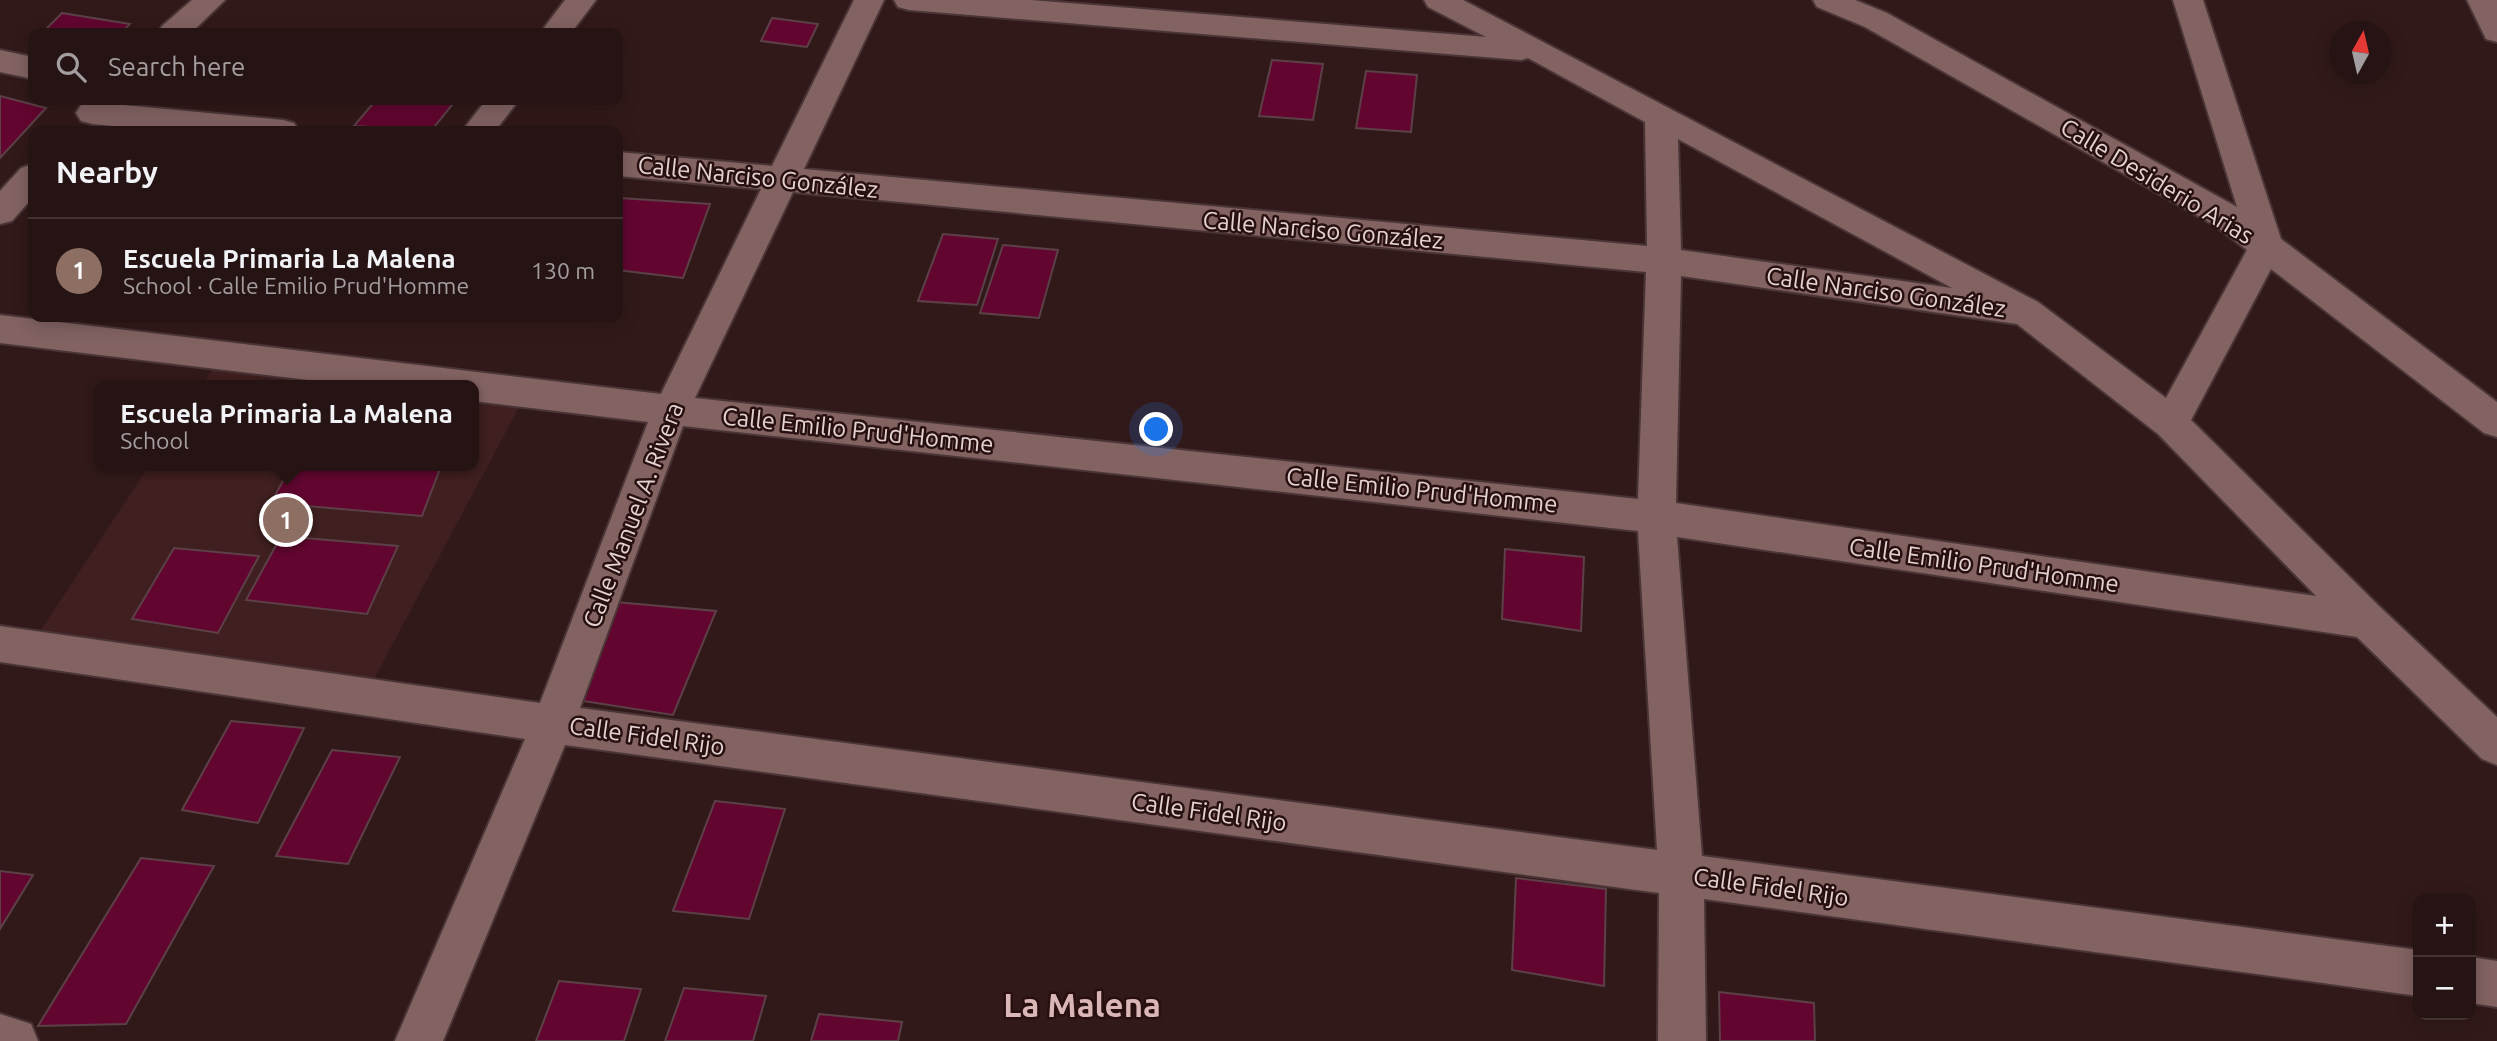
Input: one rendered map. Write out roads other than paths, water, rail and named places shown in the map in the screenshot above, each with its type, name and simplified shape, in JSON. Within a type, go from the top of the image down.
[{"type":"street","points":[[179,28],[210,0]]},
{"type":"street","points":[[559,28],[581,0]]},
{"type":"street","name":"Calle Manuel A. Rivera","points":[[419,1041],[553,724],[671,410],[869,0]]},
{"type":"street","points":[[909,0],[1541,52]]},
{"type":"street","points":[[1439,0],[2026,312],[2171,423],[2367,621],[2497,745]]},
{"type":"street","name":"Calle Desiderio Arias","points":[[1828,0],[1875,10],[2226,216],[2497,422]]},
{"type":"street","points":[[2171,423],[2266,246],[2188,0]]},
{"type":"street","points":[[2482,0],[2497,32]]},
{"type":"street","points":[[0,61],[28,67]]},
{"type":"street","points":[[482,126],[499,105]]},
{"type":"street","points":[[90,115],[223,126]]},
{"type":"street","points":[[1661,116],[1664,261],[1657,517],[1681,875],[1682,1041]]},
{"type":"street","name":"Calle Narciso González","points":[[623,164],[1664,261],[2026,312]]},
{"type":"street","points":[[0,212],[28,181]]},
{"type":"street","points":[[0,329],[425,380]]},
{"type":"street","name":"Calle Emilio Prud'Homme","points":[[479,387],[1657,517],[2367,621]]},
{"type":"street","name":"Calle Fidel Rijo","points":[[0,644],[553,724],[2413,972]]},
{"type":"street","points":[[2476,981],[2497,984]]},
{"type":"street","points":[[0,1038],[14,1041]]},
{"type":"place","name":"Escuela Primaria La Malena","points":[[286,520]]},
{"type":"district","name":"La Malena","points":[[1082,1004]]}]
